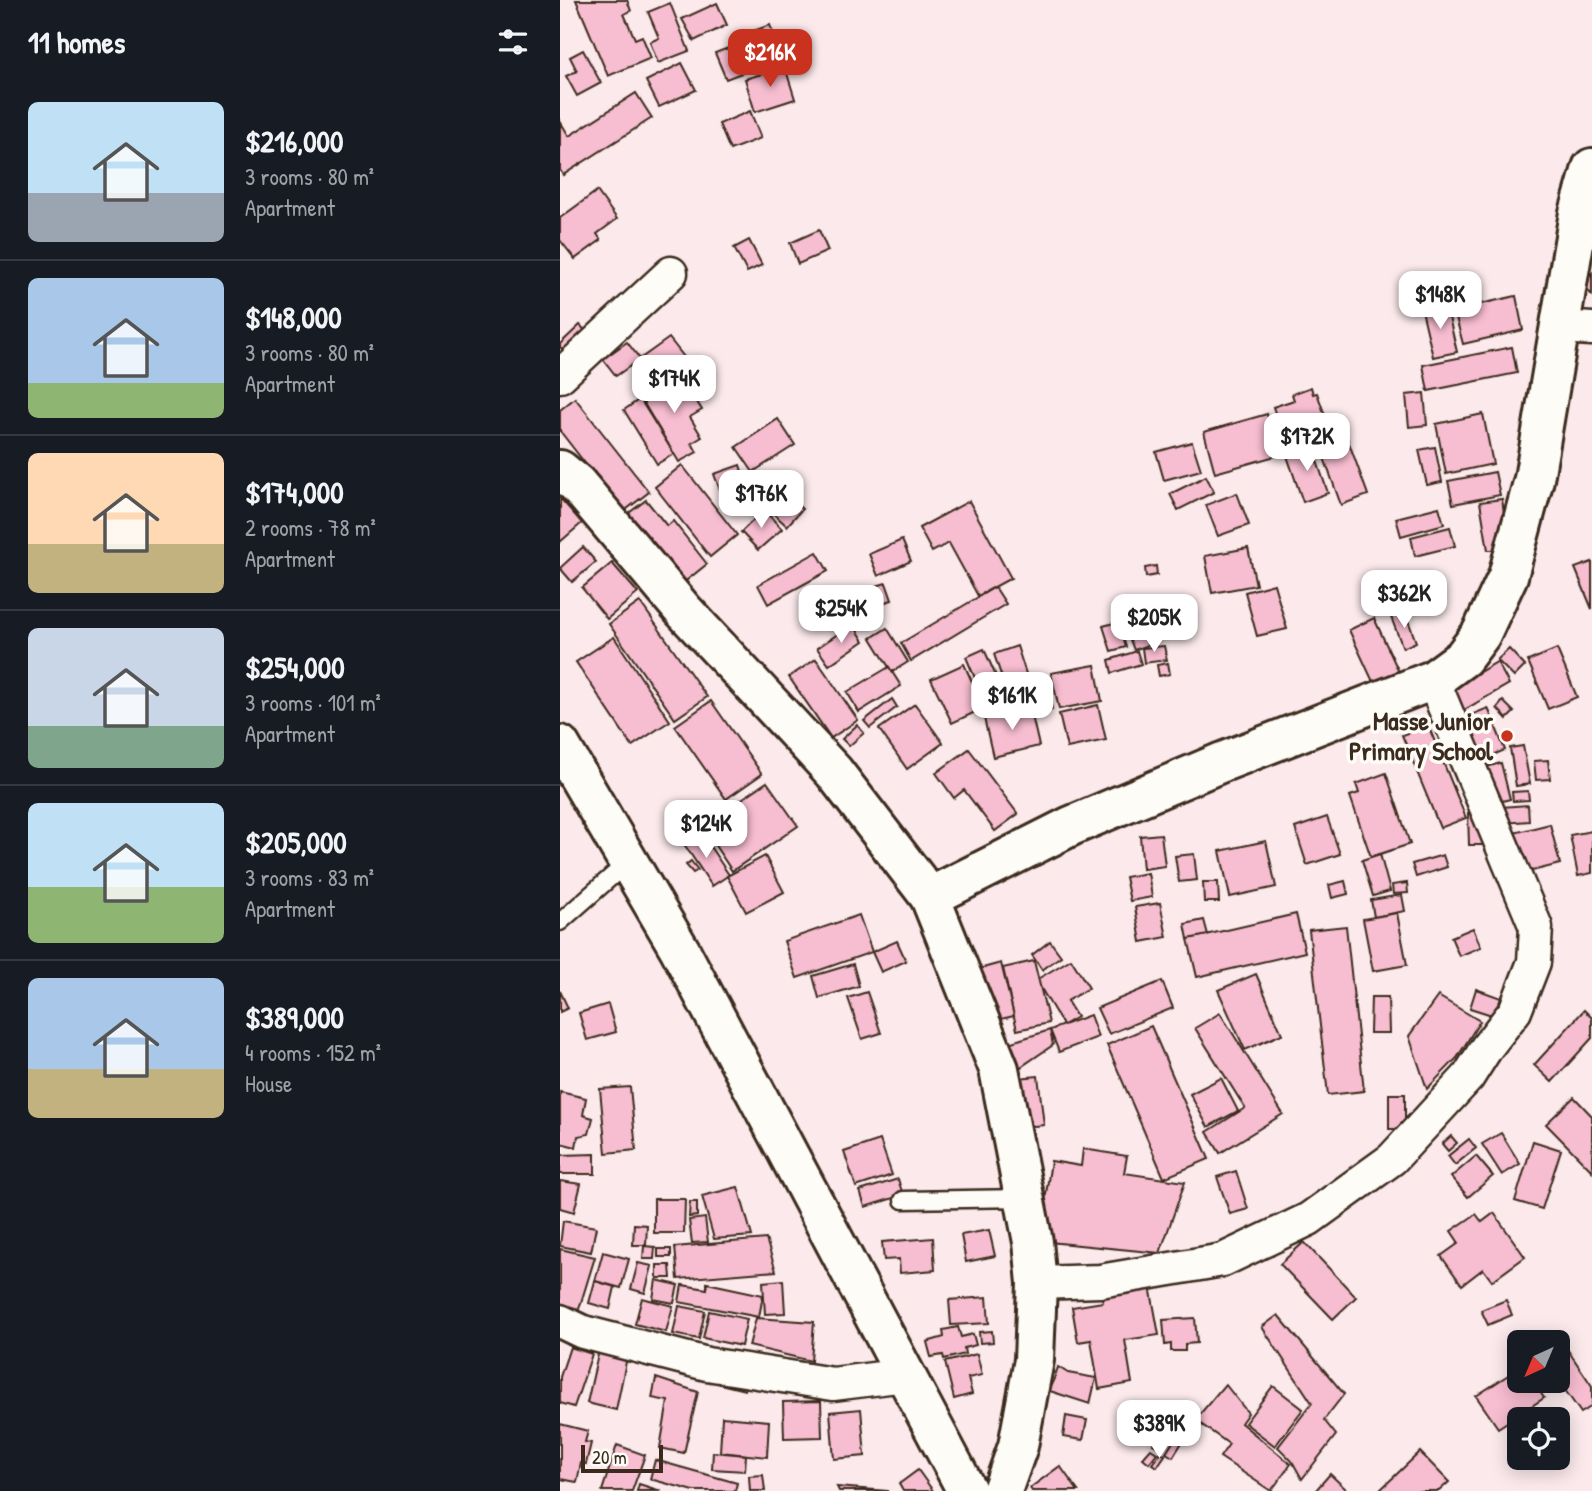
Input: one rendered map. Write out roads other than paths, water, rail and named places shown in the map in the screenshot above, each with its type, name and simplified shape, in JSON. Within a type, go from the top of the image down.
[{"type":"street","points":[[930,897],[1071,826],[1433,680],[1463,658],[1481,634],[1508,576],[1576,328],[1579,212],[1592,167]]},
{"type":"street","points":[[560,376],[671,273]]},
{"type":"street","points":[[560,470],[578,484],[683,610],[834,772],[930,897],[999,1069],[1033,1242],[1037,1283],[1034,1360],[1018,1446],[1002,1491]]},
{"type":"street","points":[[1037,1283],[1100,1281],[1223,1260],[1309,1219],[1392,1159],[1468,1077],[1515,1011],[1534,962],[1536,927],[1433,680]]},
{"type":"street","points":[[560,745],[680,950],[967,1491]]},
{"type":"street","points":[[560,1321],[583,1332],[707,1364],[833,1384],[905,1375]]},
{"type":"lane","points":[[560,922],[628,862]]},
{"type":"lane","points":[[903,1200],[1025,1198]]},
{"type":"place","name":"Masse Junior Primary School","points":[[1507,736]]}]
